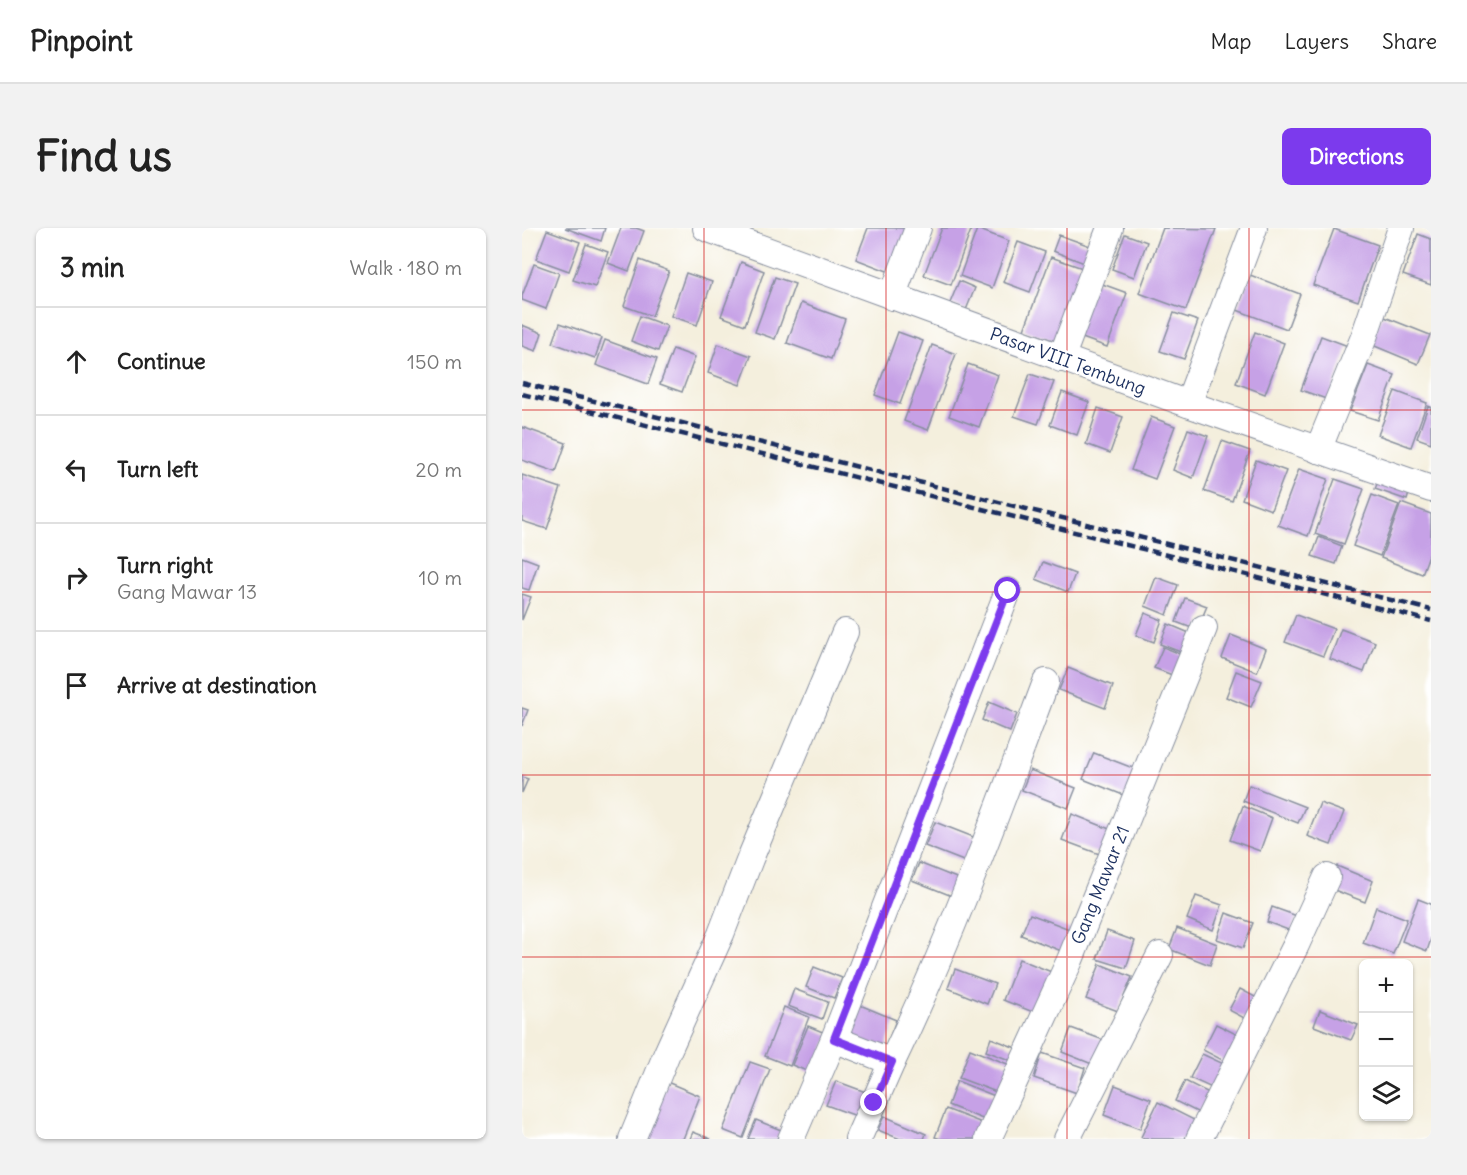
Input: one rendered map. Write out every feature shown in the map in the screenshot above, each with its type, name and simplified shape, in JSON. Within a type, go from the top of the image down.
[{"type":"street","name":"Pasar VIII Tembung","points":[[707,228],[1061,359],[1431,489]]},
{"type":"street","points":[[892,297],[918,228]]},
{"type":"street","points":[[1061,359],[1110,228]]},
{"type":"street","points":[[1188,404],[1254,228]]},
{"type":"street","points":[[1318,450],[1365,337],[1401,228]]},
{"type":"street","points":[[791,1139],[834,1039],[1008,591]]},
{"type":"street","name":"Gang Mawar 21","points":[[988,1139],[1070,960],[1204,628]]},
{"type":"street","points":[[632,1139],[667,1053],[721,934],[845,632]]},
{"type":"street","points":[[858,1139],[940,954],[985,845],[1046,682]]},
{"type":"street","points":[[1199,1139],[1296,945],[1327,877]]},
{"type":"street","points":[[1067,1139],[1160,955]]},
{"type":"street","points":[[834,1039],[892,1062]]},
{"type":"building","points":[[565,228],[605,228],[601,241]]},
{"type":"building","points":[[621,228],[636,228],[644,231],[629,271],[608,263]]},
{"type":"building","points":[[868,228],[908,228],[895,274],[856,259]]},
{"type":"building","points":[[942,228],[971,230],[951,285],[924,275]]},
{"type":"building","points":[[1163,228],[1216,229],[1186,310],[1139,293]]},
{"type":"building","points":[[977,229],[1009,241],[992,288],[960,276]]},
{"type":"building","points":[[1334,229],[1378,245],[1358,301],[1313,285]]},
{"type":"building","points":[[547,230],[580,242],[569,271],[536,259]]},
{"type":"building","points":[[1125,234],[1147,242],[1134,277],[1112,269]]},
{"type":"building","points":[[1418,234],[1431,239],[1431,285],[1403,275]]},
{"type":"building","points":[[1059,235],[1093,247],[1087,264],[1053,251]]},
{"type":"building","points":[[1018,242],[1045,252],[1030,292],[1003,282]]},
{"type":"building","points":[[586,244],[608,252],[595,287],[573,280]]},
{"type":"building","points":[[1051,257],[1091,271],[1064,344],[1024,330]]},
{"type":"building","points":[[640,260],[669,271],[652,316],[624,306]]},
{"type":"building","points":[[741,262],[764,271],[745,325],[721,316]]},
{"type":"building","points":[[534,264],[559,273],[546,309],[522,300]]},
{"type":"building","points":[[686,273],[712,282],[697,325],[671,316]]},
{"type":"building","points":[[1250,275],[1300,294],[1287,329],[1237,310]]},
{"type":"building","points":[[775,277],[795,284],[775,339],[755,332]]},
{"type":"building","points":[[959,281],[975,288],[966,310],[950,303]]},
{"type":"building","points":[[1094,281],[1127,293],[1107,347],[1074,335]]},
{"type":"building","points":[[801,303],[845,319],[831,359],[787,343]]},
{"type":"building","points":[[1174,313],[1198,321],[1184,359],[1160,351]]},
{"type":"building","points":[[640,316],[667,326],[658,351],[631,341]]},
{"type":"building","points":[[1382,316],[1430,335],[1418,364],[1370,344]]},
{"type":"building","points":[[560,323],[602,338],[595,358],[553,343]]},
{"type":"building","points":[[522,325],[542,333],[536,351],[522,346]]},
{"type":"building","points":[[898,332],[923,341],[900,404],[875,395]]},
{"type":"building","points":[[1255,332],[1284,343],[1265,394],[1236,383]]},
{"type":"building","points":[[1321,336],[1348,346],[1329,400],[1301,390]]},
{"type":"building","points":[[605,340],[657,359],[648,384],[596,365]]},
{"type":"building","points":[[718,344],[751,356],[740,385],[708,373]]},
{"type":"building","points":[[932,345],[956,354],[928,430],[904,421]]},
{"type":"building","points":[[673,349],[695,357],[682,392],[660,384]]},
{"type":"building","points":[[968,364],[998,375],[979,427],[949,416]]},
{"type":"building","points":[[1368,365],[1395,375],[1378,420],[1350,411]]},
{"type":"building","points":[[1030,374],[1054,382],[1038,424],[1014,416]]},
{"type":"building","points":[[1395,391],[1427,403],[1411,447],[1378,435]]},
{"type":"building","points":[[1062,392],[1089,402],[1077,435],[1050,425]]},
{"type":"building","points":[[1428,406],[1431,407],[1431,443],[1417,438]]},
{"type":"building","points":[[1098,408],[1123,417],[1110,453],[1086,444]]},
{"type":"building","points":[[1151,417],[1175,426],[1155,479],[1131,470]]},
{"type":"building","points":[[522,427],[566,443],[556,472],[522,460]]},
{"type":"building","points":[[1188,429],[1208,436],[1193,478],[1173,470]]},
{"type":"building","points":[[1222,441],[1250,451],[1232,501],[1204,491]]},
{"type":"building","points":[[1256,460],[1286,471],[1271,510],[1242,499]]},
{"type":"building","points":[[1299,469],[1328,479],[1308,536],[1278,525]]},
{"type":"building","points":[[522,475],[561,488],[547,529],[522,521]]},
{"type":"building","points":[[1335,479],[1364,489],[1344,544],[1315,534]]},
{"type":"building","points":[[1379,479],[1410,490],[1407,500],[1375,489]]},
{"type":"building","points":[[1372,495],[1399,505],[1380,556],[1353,546]]},
{"type":"building","points":[[1401,503],[1431,514],[1431,549],[1422,574],[1381,558]]},
{"type":"building","points":[[1319,537],[1342,546],[1336,564],[1312,556]]},
{"type":"building","points":[[522,557],[538,563],[529,590],[522,588]]},
{"type":"building","points":[[1043,562],[1075,574],[1068,592],[1036,579]]},
{"type":"building","points":[[1156,577],[1178,585],[1167,615],[1145,606]]},
{"type":"building","points":[[522,594],[531,597],[522,620]]},
{"type":"building","points":[[1185,598],[1207,606],[1197,630],[1176,622]]},
{"type":"building","points":[[1145,613],[1162,620],[1154,642],[1136,635]]},
{"type":"building","points":[[1296,615],[1334,629],[1323,656],[1285,642]]},
{"type":"building","points":[[1168,624],[1194,635],[1186,654],[1160,644]]},
{"type":"building","points":[[1341,629],[1375,642],[1364,672],[1330,659]]},
{"type":"building","points":[[1231,635],[1266,649],[1257,672],[1222,658]]},
{"type":"building","points":[[1163,647],[1188,657],[1180,678],[1154,668]]},
{"type":"building","points":[[1068,668],[1113,686],[1105,708],[1059,690]]},
{"type":"building","points":[[1236,671],[1262,681],[1251,707],[1226,697]]},
{"type":"building","points":[[989,702],[1017,714],[1010,732],[982,720]]},
{"type":"building","points":[[522,708],[528,710],[522,726]]},
{"type":"building","points":[[1094,753],[1138,770],[1128,797],[1083,779]]},
{"type":"building","points":[[1030,770],[1076,788],[1068,808],[1022,790]]},
{"type":"building","points":[[522,777],[528,779],[522,793]]},
{"type":"building","points":[[1249,785],[1305,807],[1298,823],[1243,801]]},
{"type":"building","points":[[1320,803],[1344,812],[1331,845],[1307,836]]},
{"type":"building","points":[[1243,806],[1272,818],[1260,851],[1230,840]]},
{"type":"building","points":[[1072,814],[1112,830],[1102,855],[1062,840]]},
{"type":"building","points":[[935,822],[981,840],[971,864],[925,846]]},
{"type":"building","points":[[919,863],[964,881],[957,898],[912,880]]},
{"type":"building","points":[[1337,866],[1373,881],[1365,902],[1329,888]]},
{"type":"building","points":[[1196,896],[1222,905],[1213,930],[1187,919]]},
{"type":"building","points":[[1418,899],[1431,904],[1431,939],[1427,951],[1402,941]]},
{"type":"building","points":[[1272,907],[1297,916],[1291,931],[1267,922]]},
{"type":"building","points":[[1376,907],[1407,919],[1393,954],[1363,943]]},
{"type":"building","points":[[1226,913],[1253,923],[1243,948],[1217,939]]},
{"type":"building","points":[[1030,914],[1072,930],[1064,952],[1021,935]]},
{"type":"building","points":[[1177,928],[1217,944],[1210,965],[1169,949]]},
{"type":"building","points":[[1107,931],[1135,941],[1126,968],[1097,959]]},
{"type":"building","points":[[1019,959],[1054,973],[1038,1014],[1003,1000]]},
{"type":"building","points":[[1100,964],[1132,977],[1118,1011],[1086,999]]},
{"type":"building","points":[[814,967],[842,978],[834,998],[806,987]]},
{"type":"building","points":[[955,969],[995,984],[987,1004],[948,988]]},
{"type":"building","points":[[794,989],[828,1002],[822,1019],[788,1006]]},
{"type":"building","points":[[1240,989],[1259,999],[1248,1020],[1229,1010]]},
{"type":"building","points":[[860,1005],[896,1020],[883,1054],[846,1040]]},
{"type":"building","points":[[784,1007],[809,1017],[790,1066],[765,1056]]},
{"type":"building","points":[[1320,1010],[1358,1025],[1351,1040],[1314,1026]]},
{"type":"building","points":[[1216,1024],[1242,1037],[1228,1063],[1203,1050]]},
{"type":"building","points":[[808,1026],[830,1035],[814,1074],[792,1065]]},
{"type":"building","points":[[1071,1028],[1106,1041],[1097,1066],[1062,1052]]},
{"type":"building","points":[[991,1038],[1016,1048],[1012,1061],[986,1051]]},
{"type":"building","points":[[970,1049],[1010,1065],[999,1093],[959,1078]]},
{"type":"building","points":[[1042,1053],[1085,1068],[1077,1093],[1034,1078]]},
{"type":"building","points":[[1202,1054],[1226,1065],[1214,1089],[1190,1078]]},
{"type":"building","points":[[750,1062],[770,1069],[743,1138],[723,1130]]},
{"type":"building","points":[[836,1081],[871,1094],[862,1118],[826,1105]]},
{"type":"building","points":[[957,1081],[1000,1098],[990,1122],[948,1105]]},
{"type":"building","points":[[1185,1081],[1209,1093],[1199,1113],[1175,1101]]},
{"type":"building","points":[[667,1082],[700,1096],[683,1139],[645,1139]]},
{"type":"building","points":[[1115,1085],[1151,1099],[1140,1129],[1104,1115]]},
{"type":"building","points":[[1158,1102],[1194,1120],[1185,1139],[1144,1139],[1141,1137]]},
{"type":"building","points":[[946,1109],[982,1123],[975,1139],[935,1137]]},
{"type":"building","points":[[884,1116],[926,1134],[924,1139],[900,1139],[878,1130]]},
{"type":"building","points":[[756,1120],[781,1130],[777,1139],[748,1139]]},
{"type":"building","points":[[693,1132],[711,1139],[690,1139]]},
{"type":"railway","points":[[522,383],[1431,610]]},
{"type":"railway","points":[[522,394],[1431,621]]},
{"type":"route","points":[[874,1103],[892,1062],[834,1039],[1008,591]]}]
